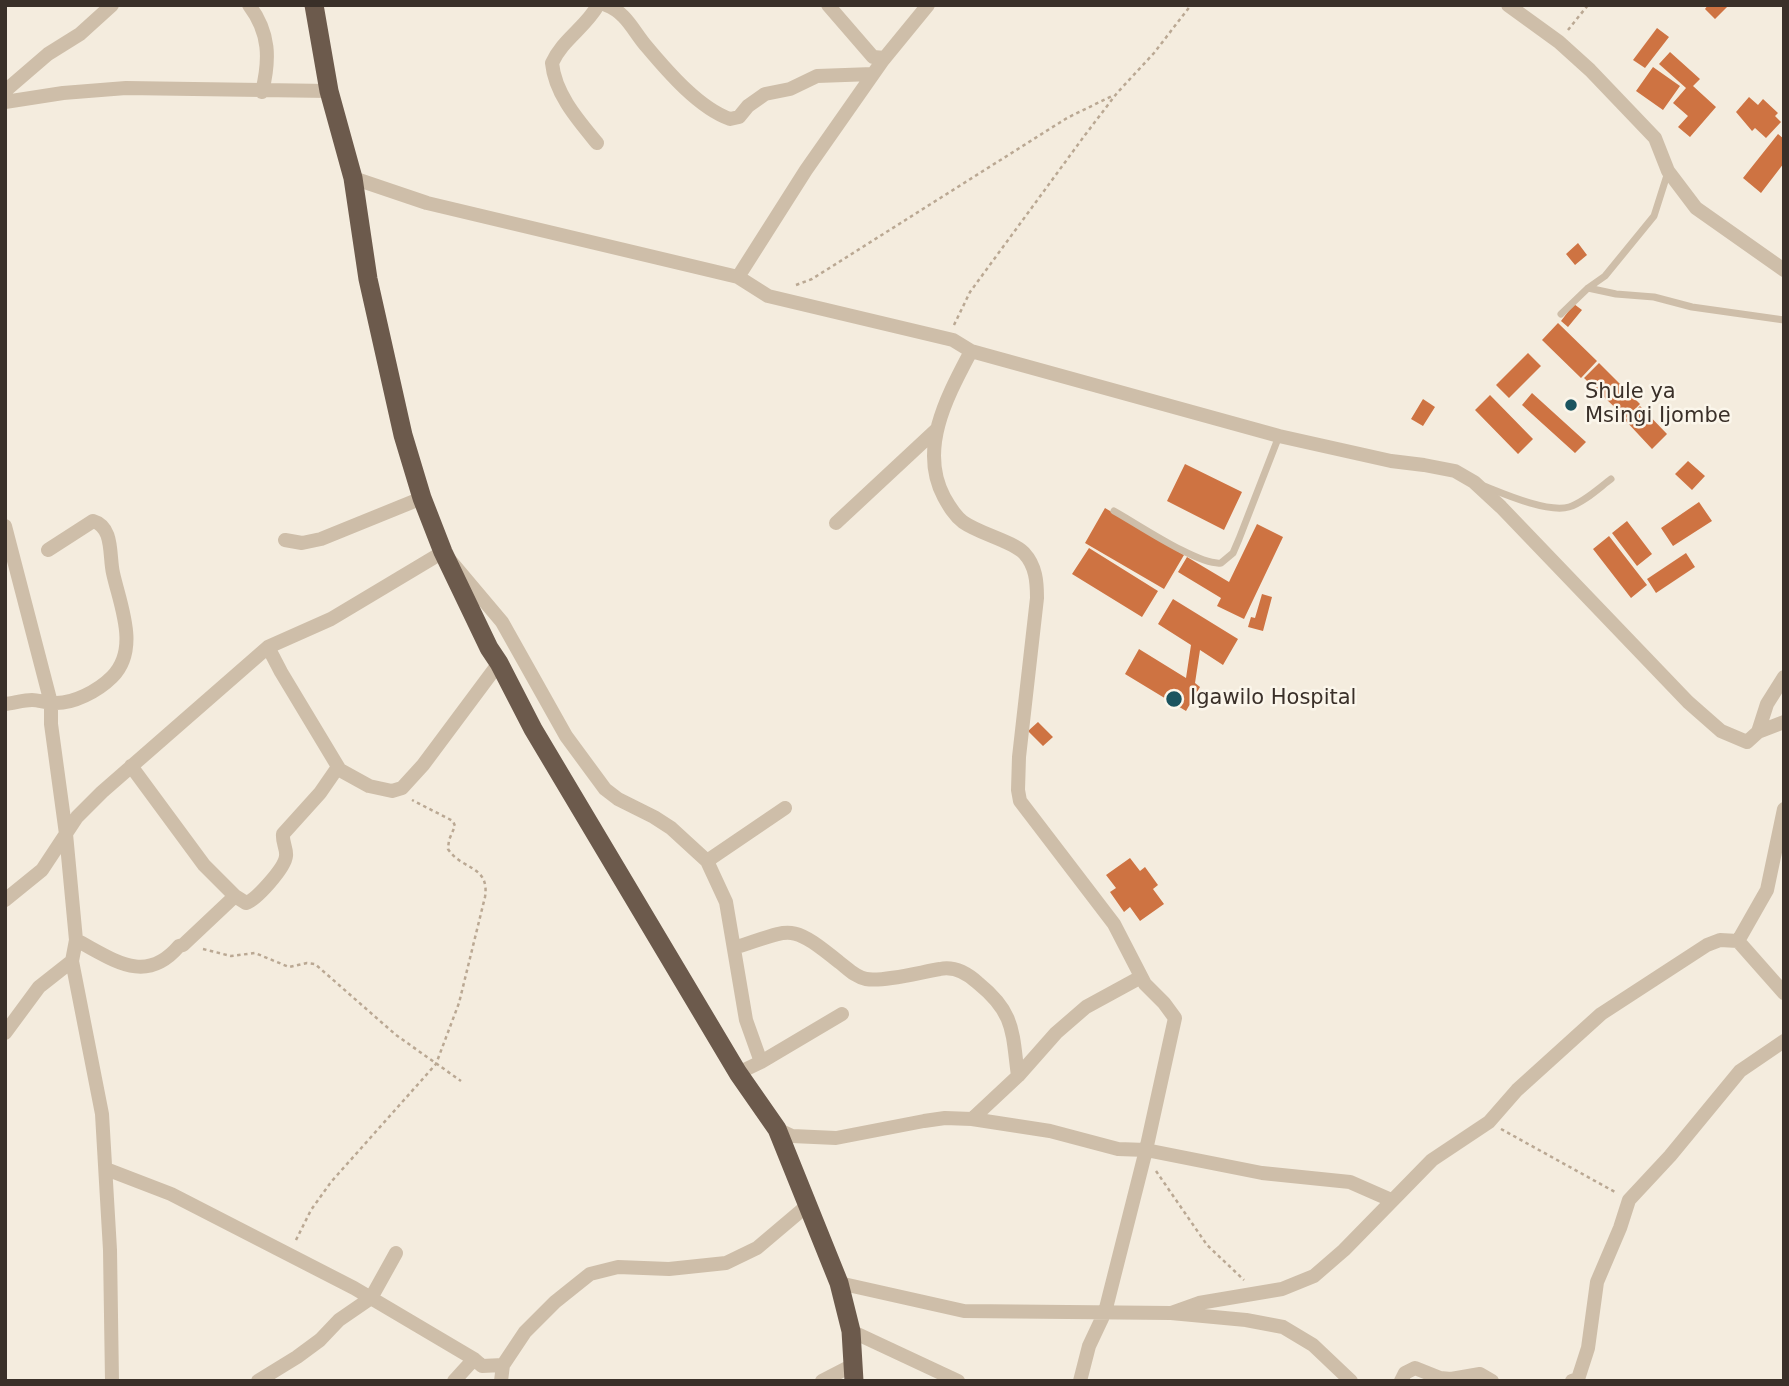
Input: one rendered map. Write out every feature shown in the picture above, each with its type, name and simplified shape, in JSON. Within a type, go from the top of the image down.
[{"type":"highway","points":[[314,5],[329,91],[353,178],[368,279],[403,435],[422,498],[443,552],[489,648],[533,729],[738,1073],[777,1129],[839,1283],[852,1331],[854,1373]]},
{"type":"street","points":[[5,91],[48,54],[80,34],[112,5]]},
{"type":"street","points":[[249,5],[263,27],[268,52],[262,92]]},
{"type":"street","points":[[597,144],[563,95],[552,63],[598,5]]},
{"type":"street","points":[[606,5],[623,14],[646,46],[677,80],[714,111],[730,119],[739,117],[748,106],[765,94],[794,88],[817,76],[873,74]]},
{"type":"street","points":[[828,5],[873,57],[884,58]]},
{"type":"street","points":[[738,277],[806,170],[884,58],[928,5]]},
{"type":"street","points":[[1508,5],[1559,42],[1590,70],[1654,138],[1668,171],[1696,208],[1784,270]]},
{"type":"street","points":[[5,102],[63,93],[126,88],[329,91]]},
{"type":"street","points":[[353,178],[427,203],[738,277],[768,296],[953,340],[971,351],[1279,436],[1391,461],[1455,471],[1474,482],[1583,590],[1688,702],[1721,731],[1747,743],[1758,732],[1784,722]]},
{"type":"street","points":[[971,351],[937,429],[932,456],[933,467],[939,486],[954,513],[981,533],[1023,552],[1036,574],[1037,598],[1019,757],[1020,801],[1114,924],[1141,977],[1175,1018],[1146,1150],[1105,1312],[1089,1346],[1080,1381]]},
{"type":"street","points":[[836,523],[937,429]]},
{"type":"street","points":[[285,540],[302,543],[321,538],[422,498]]},
{"type":"street","points":[[5,704],[32,700],[61,703],[84,696],[113,676],[122,662],[126,637],[125,616],[111,569],[109,538],[102,526],[97,521],[90,522],[48,550]]},
{"type":"street","points":[[5,526],[10,565],[51,704],[51,724],[66,834],[76,940],[72,961],[102,1114],[110,1250],[112,1381]]},
{"type":"street","points":[[5,900],[42,870],[78,817],[102,792],[268,647],[331,619],[443,552],[502,622],[566,736],[605,789],[671,828],[708,861],[726,902],[746,1020],[761,1062]]},
{"type":"street","points":[[268,647],[338,767],[369,786],[396,792],[407,784],[423,765],[499,663]]},
{"type":"street","points":[[1758,732],[1767,704],[1784,677]]},
{"type":"street","points":[[131,766],[204,865],[244,903],[249,903],[267,884],[286,858],[283,834],[320,793],[338,767]]},
{"type":"street","points":[[708,861],[785,808]]},
{"type":"street","points":[[1738,941],[1767,890],[1784,809]]},
{"type":"street","points":[[76,940],[127,966],[142,968],[156,965],[169,958],[235,896]]},
{"type":"street","points":[[734,948],[783,932],[797,932],[812,940],[853,974],[865,979],[942,968],[965,973],[991,993],[1006,1012],[1012,1027],[1018,1076]]},
{"type":"street","points":[[1171,1313],[1199,1303],[1282,1289],[1314,1276],[1344,1250],[1432,1160],[1489,1122],[1517,1090],[1601,1014],[1707,945],[1720,940],[1738,941],[1784,993]]},
{"type":"street","points":[[5,1033],[38,987],[72,961]]},
{"type":"street","points":[[972,1119],[1018,1076],[1056,1033],[1086,1007],[1141,977]]},
{"type":"street","points":[[738,1073],[842,1014]]},
{"type":"street","points":[[1572,1381],[1578,1379],[1588,1349],[1597,1282],[1629,1200],[1670,1156],[1740,1071],[1784,1041]]},
{"type":"street","points":[[777,1129],[792,1136],[836,1138],[945,1118],[972,1119],[1050,1131],[1118,1149],[1146,1150],[1262,1174],[1350,1182],[1391,1200]]},
{"type":"street","points":[[106,1169],[171,1194],[371,1298],[482,1366],[503,1366]]},
{"type":"street","points":[[501,1381],[503,1366],[525,1332],[555,1302],[590,1274],[618,1267],[669,1269],[726,1263],[757,1248],[808,1205]]},
{"type":"street","points":[[258,1381],[297,1357],[339,1320],[371,1298],[396,1252]]},
{"type":"street","points":[[839,1283],[964,1311],[1171,1313],[1246,1320],[1283,1327],[1313,1345],[1351,1381]]},
{"type":"street","points":[[852,1331],[958,1381]]},
{"type":"street","points":[[454,1381],[474,1359]]},
{"type":"street","points":[[1401,1381],[1405,1373],[1415,1368],[1436,1377],[1451,1379],[1479,1374],[1492,1381]]},
{"type":"street","points":[[822,1381],[854,1373]]},
{"type":"lane","points":[[1561,314],[1605,276],[1654,216],[1668,171]]},
{"type":"lane","points":[[1588,288],[1784,320]]},
{"type":"lane","points":[[1114,511],[1184,552],[1209,563],[1221,563],[1233,552],[1239,539],[1279,436]]},
{"type":"lane","points":[[1474,482],[1518,499],[1556,509],[1572,506],[1611,479]]},
{"type":"path","points":[[953,340],[954,323],[971,292],[1117,93],[1154,54],[1192,5]]},
{"type":"path","points":[[1559,42],[1588,5]]},
{"type":"path","points":[[768,296],[812,279],[1067,118],[1117,93]]},
{"type":"path","points":[[291,1257],[303,1224],[318,1198],[436,1065],[459,1003],[486,889],[484,878],[477,870],[458,860],[449,849],[449,839],[455,826],[453,821],[396,792]]},
{"type":"path","points":[[179,946],[195,946],[229,956],[255,953],[289,967],[313,963],[396,1035],[461,1080]]},
{"type":"path","points":[[1489,1122],[1629,1200]]},
{"type":"path","points":[[1146,1150],[1157,1174],[1207,1245],[1260,1292]]},
{"type":"building","points":[[1708,5],[1729,5],[1715,19],[1705,9]]},
{"type":"building","points":[[1657,28],[1669,37],[1645,68],[1633,60]]},
{"type":"building","points":[[1670,52],[1700,79],[1693,86],[1716,107],[1690,137],[1678,127],[1688,116],[1673,103],[1686,88],[1659,64]]},
{"type":"building","points":[[1653,67],[1680,86],[1663,110],[1636,91]]},
{"type":"building","points":[[1749,97],[1758,105],[1763,99],[1778,113],[1775,116],[1781,122],[1766,138],[1755,128],[1752,131],[1736,112]]},
{"type":"building","points":[[1778,134],[1784,139],[1784,163],[1761,193],[1743,178]]},
{"type":"building","points":[[1578,243],[1587,255],[1575,265],[1566,254]]},
{"type":"building","points":[[1574,304],[1582,310],[1568,327],[1561,321]]},
{"type":"building","points":[[1558,323],[1597,361],[1581,378],[1542,340]]},
{"type":"building","points":[[1528,353],[1541,366],[1509,398],[1496,385]]},
{"type":"building","points":[[1599,363],[1640,404],[1626,418],[1584,378]]},
{"type":"building","points":[[1532,393],[1586,442],[1575,453],[1522,405]]},
{"type":"building","points":[[1490,395],[1533,439],[1518,454],[1475,410]]},
{"type":"building","points":[[1423,399],[1435,407],[1423,426],[1411,419]]},
{"type":"building","points":[[1640,406],[1667,434],[1652,449],[1625,420]]},
{"type":"building","points":[[1688,461],[1705,476],[1692,490],[1675,474]]},
{"type":"building","points":[[1185,464],[1242,492],[1224,530],[1167,501]]},
{"type":"building","points":[[1699,502],[1712,521],[1673,546],[1661,528]]},
{"type":"building","points":[[1105,508],[1184,555],[1164,589],[1085,543]]},
{"type":"building","points":[[1627,521],[1652,554],[1637,566],[1612,533]]},
{"type":"building","points":[[1257,524],[1283,537],[1244,619],[1217,606],[1221,598],[1178,572],[1187,557],[1229,582]]},
{"type":"building","points":[[1609,536],[1647,585],[1631,598],[1593,549]]},
{"type":"building","points":[[1089,548],[1158,591],[1142,617],[1072,574]]},
{"type":"building","points":[[1686,553],[1695,567],[1656,593],[1647,579]]},
{"type":"building","points":[[1262,594],[1272,597],[1263,631],[1248,627],[1251,617],[1255,618]]},
{"type":"building","points":[[1173,599],[1238,639],[1223,665],[1200,650],[1195,683],[1200,687],[1186,711],[1125,674],[1139,649],[1186,678],[1191,645],[1158,624]]},
{"type":"building","points":[[1038,722],[1053,737],[1043,746],[1028,731]]},
{"type":"building","points":[[1130,858],[1140,871],[1145,867],[1158,885],[1153,889],[1164,904],[1140,921],[1130,907],[1124,912],[1110,892],[1116,888],[1106,875]]},
{"type":"place","name":"Shule ya Msingi Ijombe","points":[[1571,405]]},
{"type":"place","name":"Igawilo Hospital","points":[[1174,699]]}]
